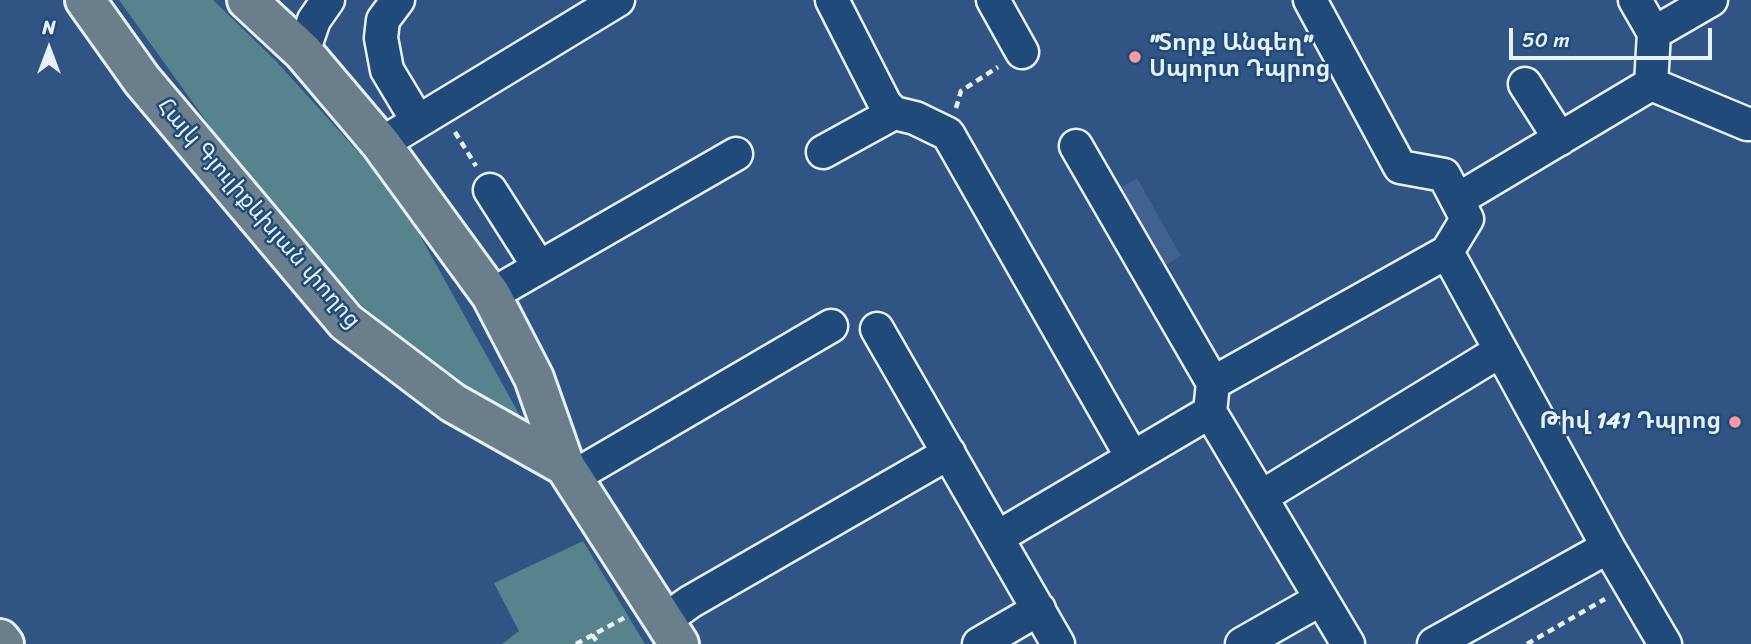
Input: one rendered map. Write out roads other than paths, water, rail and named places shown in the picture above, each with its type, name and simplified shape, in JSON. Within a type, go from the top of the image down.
[{"type":"main road","name":"Հայկ Գյուլիքևխյան փողոց","points":[[85,0],[142,80],[346,322],[453,403],[569,471]]},
{"type":"main road","name":"Հայկ Գյուլիքևխյան փողոց","points":[[247,0],[303,52],[381,144],[491,295],[534,378],[569,471],[659,626]]},
{"type":"main road","points":[[0,639],[4,644]]},
{"type":"street","points":[[303,52],[314,20],[328,0]]},
{"type":"street","points":[[398,0],[383,20],[381,38],[387,70],[417,120]]},
{"type":"street","points":[[381,144],[618,0]]},
{"type":"street","points":[[832,0],[885,104],[894,113],[915,118],[948,134],[1132,457]]},
{"type":"street","points":[[993,0],[1022,52]]},
{"type":"street","points":[[1635,0],[1654,33],[1651,85]]},
{"type":"street","points":[[1654,33],[1710,0]]},
{"type":"street","points":[[998,537],[1132,457],[1212,398],[1447,252],[1467,219],[1444,175],[1400,167],[1321,4]]},
{"type":"street","points":[[1525,84],[1560,139]]},
{"type":"street","points":[[1651,85],[1750,126]]},
{"type":"street","points":[[1457,201],[1651,85]]},
{"type":"street","points":[[823,152],[894,113]]},
{"type":"street","points":[[1076,146],[1212,398],[1261,497],[1348,644]]},
{"type":"street","points":[[491,295],[736,154]]},
{"type":"street","points":[[490,190],[539,267]]},
{"type":"street","points":[[1447,252],[1608,547],[1665,644]]},
{"type":"street","points":[[569,471],[831,326]]},
{"type":"street","points":[[877,329],[1058,644]]},
{"type":"street","points":[[1261,497],[1500,351]]},
{"type":"street","points":[[659,626],[690,602],[949,453]]},
{"type":"street","points":[[1434,644],[1608,547]]},
{"type":"street","points":[[1242,644],[1321,599]]},
{"type":"street","points":[[979,644],[1039,609]]},
{"type":"place","name":"\"Տորք Անգեղ\" Սպորտ Դպրոց","points":[[1135,57]]},
{"type":"place","name":"Թիվ 141 Դպրոց","points":[[1735,422]]}]
